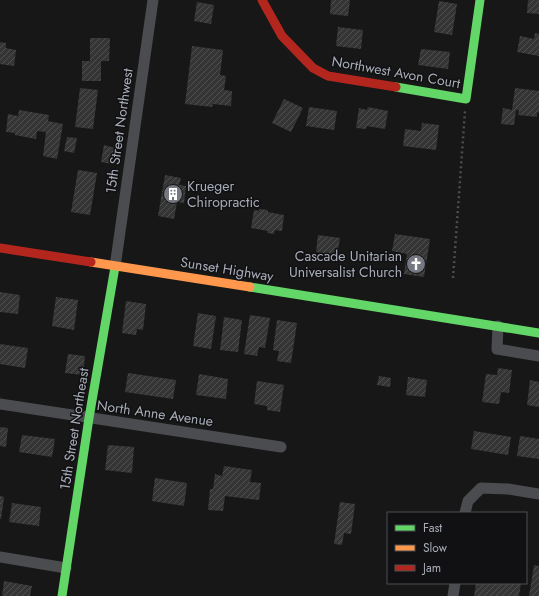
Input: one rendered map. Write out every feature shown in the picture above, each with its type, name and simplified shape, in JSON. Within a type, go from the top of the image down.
[{"type":"main road","name":"Northwest Avon Court","points":[[262,0],[282,36],[313,68],[328,76],[466,99]]},
{"type":"main road","points":[[466,99],[480,0]]},
{"type":"main road","name":"Sunset Highway","points":[[0,248],[539,333]]},
{"type":"main road","name":"15th Street Northeast","points":[[62,596],[89,418],[115,267]]},
{"type":"street","name":"15th Street Northwest","points":[[115,267],[153,0]]},
{"type":"street","points":[[498,326],[497,349],[539,356]]},
{"type":"street","name":"North Anne Avenue","points":[[0,404],[281,447]]},
{"type":"street","points":[[465,512],[468,501],[481,488],[508,489],[539,494]]},
{"type":"street","points":[[0,557],[66,568]]},
{"type":"street","points":[[453,596],[455,584]]},
{"type":"path","points":[[453,278],[466,99]]},
{"type":"building","points":[[331,0],[350,0],[348,16],[330,14]]},
{"type":"building","points":[[528,0],[539,0],[539,14],[527,13]]},
{"type":"building","points":[[439,1],[457,4],[452,35],[434,32]]},
{"type":"building","points":[[197,2],[214,5],[211,24],[194,21]]},
{"type":"building","points":[[338,27],[363,30],[361,49],[336,46]]},
{"type":"building","points":[[535,33],[539,34],[539,56],[517,52],[520,36],[534,39]]},
{"type":"building","points":[[90,38],[110,38],[109,61],[101,61],[101,81],[82,81],[82,61],[90,61]]},
{"type":"building","points":[[0,42],[6,43],[6,48],[16,50],[14,66],[0,64]]},
{"type":"building","points":[[192,46],[223,50],[220,75],[226,76],[224,90],[232,91],[231,106],[213,104],[212,107],[185,104]]},
{"type":"building","points":[[421,49],[450,52],[448,69],[418,65]]},
{"type":"building","points":[[80,88],[98,90],[93,129],[75,127]]},
{"type":"building","points":[[515,88],[539,91],[539,113],[537,112],[537,117],[518,115],[519,110],[516,110],[514,125],[501,124],[503,108],[512,110]]},
{"type":"building","points":[[284,99],[303,108],[291,132],[272,123]]},
{"type":"building","points":[[309,107],[337,111],[334,130],[306,126]]},
{"type":"building","points":[[368,107],[388,111],[385,129],[367,126],[366,129],[356,128],[359,108],[367,110]]},
{"type":"building","points":[[19,110],[49,115],[48,121],[63,124],[57,159],[43,156],[46,132],[37,131],[36,139],[6,132],[8,114],[18,116]]},
{"type":"building","points":[[422,123],[439,125],[436,150],[403,146],[405,129],[421,131]]},
{"type":"building","points":[[67,137],[77,138],[74,153],[64,151]]},
{"type":"building","points":[[104,145],[115,148],[112,164],[101,162]]},
{"type":"building","points":[[78,170],[97,173],[90,215],[71,212]]},
{"type":"building","name":"Krueger Chiropractic","points":[[165,175],[181,178],[179,185],[186,186],[184,203],[177,202],[174,219],[158,216]]},
{"type":"building","points":[[259,209],[284,215],[282,231],[275,230],[274,234],[267,233],[268,231],[251,228],[254,210],[259,211]]},
{"type":"building","name":"Cascade Unitarian Universalist Church","points":[[395,234],[430,239],[424,277],[404,274],[407,254],[392,251]]},
{"type":"building","points":[[318,235],[340,238],[337,255],[316,252]]},
{"type":"building","points":[[0,292],[20,295],[18,314],[0,312]]},
{"type":"building","points":[[56,297],[78,300],[74,330],[52,326]]},
{"type":"building","points":[[126,301],[146,304],[143,330],[137,329],[136,335],[122,333]]},
{"type":"building","points":[[198,313],[216,316],[211,349],[193,346]]},
{"type":"building","points":[[250,315],[270,318],[265,348],[259,347],[257,356],[244,354]]},
{"type":"building","points":[[224,317],[242,320],[238,352],[220,350]]},
{"type":"building","points":[[277,320],[297,323],[291,363],[277,361],[279,351],[273,350]]},
{"type":"building","points":[[0,344],[28,348],[25,368],[0,364]]},
{"type":"building","points":[[68,354],[85,356],[83,375],[65,373]]},
{"type":"building","points":[[498,368],[512,370],[509,393],[501,392],[499,404],[482,402],[486,374],[497,375]]},
{"type":"building","points":[[128,373],[176,380],[173,399],[125,392]]},
{"type":"building","points":[[199,374],[228,379],[226,399],[196,395]]},
{"type":"building","points":[[379,376],[391,378],[390,387],[377,385]]},
{"type":"building","points":[[408,377],[427,380],[425,397],[406,395]]},
{"type":"building","points":[[530,380],[539,382],[539,407],[527,405]]},
{"type":"building","points":[[257,381],[284,385],[280,412],[267,410],[267,406],[254,404]]},
{"type":"building","points":[[0,427],[8,428],[6,447],[0,446]]},
{"type":"building","points":[[474,431],[511,437],[508,455],[471,449]]},
{"type":"building","points":[[22,435],[55,439],[52,457],[19,452]]},
{"type":"building","points":[[520,436],[539,439],[539,459],[517,456]]},
{"type":"building","points":[[108,445],[134,447],[132,473],[105,470]]},
{"type":"building","points":[[224,466],[252,470],[250,482],[261,483],[259,500],[225,496],[223,511],[208,510],[210,489],[213,489],[215,474],[222,476]]},
{"type":"building","points":[[155,478],[187,483],[184,506],[152,501]]},
{"type":"building","points":[[0,496],[4,497],[1,519],[0,519]]},
{"type":"building","points":[[340,502],[355,504],[351,534],[344,533],[342,545],[334,544]]},
{"type":"building","points":[[12,503],[41,507],[39,526],[9,522]]},
{"type":"building","points":[[534,565],[539,566],[539,596],[529,596]]},
{"type":"building","points":[[4,581],[32,586],[30,596],[2,596]]},
{"type":"building","points":[[476,584],[521,584],[519,596],[474,596]]},
{"type":"traffic: fast","points":[[396,87],[466,99],[480,0]]},
{"type":"traffic: fast","points":[[62,596],[89,418],[115,267]]},
{"type":"traffic: fast","points":[[250,287],[539,333]]},
{"type":"traffic: slow","points":[[91,262],[250,287]]},
{"type":"traffic: jam","points":[[262,0],[282,36],[313,68],[328,76],[396,87]]},
{"type":"traffic: jam","points":[[0,248],[91,262]]},
{"type":"place","name":"Krueger Chiropractic","points":[[173,194]]},
{"type":"place","name":"Cascade Unitarian Universalist Church","points":[[416,264]]}]
